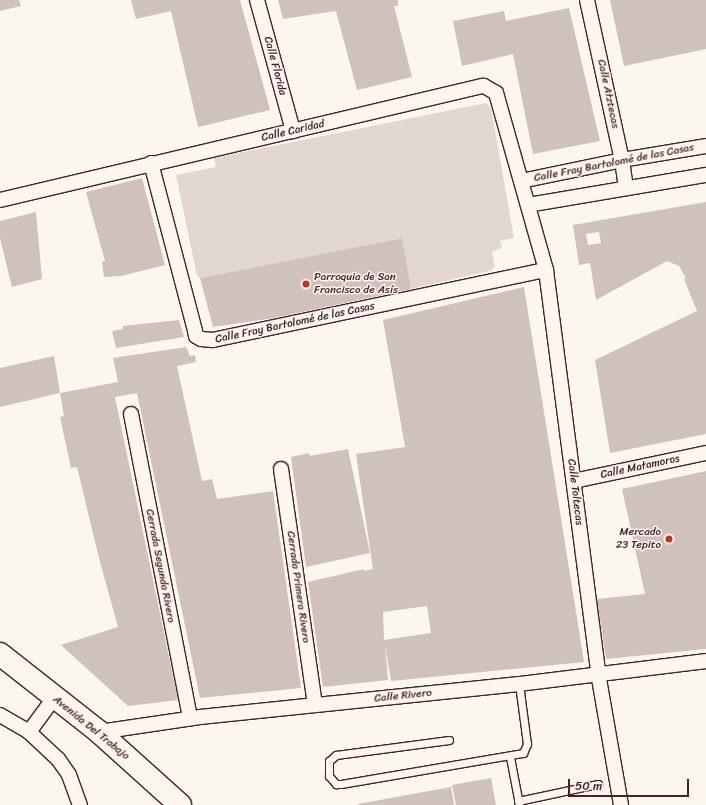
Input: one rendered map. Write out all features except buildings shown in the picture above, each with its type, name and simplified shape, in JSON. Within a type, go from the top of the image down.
[{"type":"main road","name":"Avenida Del Trabajo","points":[[0,654],[54,698],[100,732],[180,805]]},
{"type":"street","name":"Calle Florida","points":[[257,0],[293,131]]},
{"type":"street","name":"Calle Atztecas","points":[[588,0],[622,160],[626,188]]},
{"type":"street","name":"Calle Caridad","points":[[0,200],[150,163],[484,86],[496,93],[521,181]]},
{"type":"street","name":"Calle Fray Bartolomé de las Casas","points":[[521,181],[622,160],[706,146]]},
{"type":"street","name":"Calle Fray Bartolomé de las Casas","points":[[150,163],[196,336],[201,340],[213,340],[546,270]]},
{"type":"street","points":[[528,205],[706,175]]},
{"type":"street","name":"Calle Toltecas","points":[[521,181],[546,270],[598,673],[621,805]]},
{"type":"street","name":"Cerrada Segunda Rivero","points":[[131,414],[190,718]]},
{"type":"street","name":"Calle Matamoros","points":[[574,481],[706,453]]},
{"type":"street","name":"Cerrada Primera Rivero","points":[[281,469],[315,705]]},
{"type":"street","name":"Calle Rivero","points":[[100,732],[190,718],[519,684],[598,673],[706,661]]},
{"type":"street","points":[[29,732],[54,698]]},
{"type":"street","points":[[0,714],[29,732],[58,759],[69,775],[80,805]]},
{"type":"lane","points":[[449,740],[336,755],[329,761],[329,776],[336,784],[341,784],[523,753],[527,744],[519,684]]},
{"type":"lane","points":[[510,756],[518,803],[598,784]]},
{"type":"shaded area","points":[[486,103],[491,108],[514,238],[500,241],[502,248],[492,251],[495,268],[492,268],[493,270],[411,289],[401,238],[200,278],[197,276],[176,175],[216,167],[214,158]]},
{"type":"place","name":"Parroquia de San Francisco de Asís","points":[[306,284]]},
{"type":"place","name":"Mercado 23 Tepito","points":[[669,539]]}]
